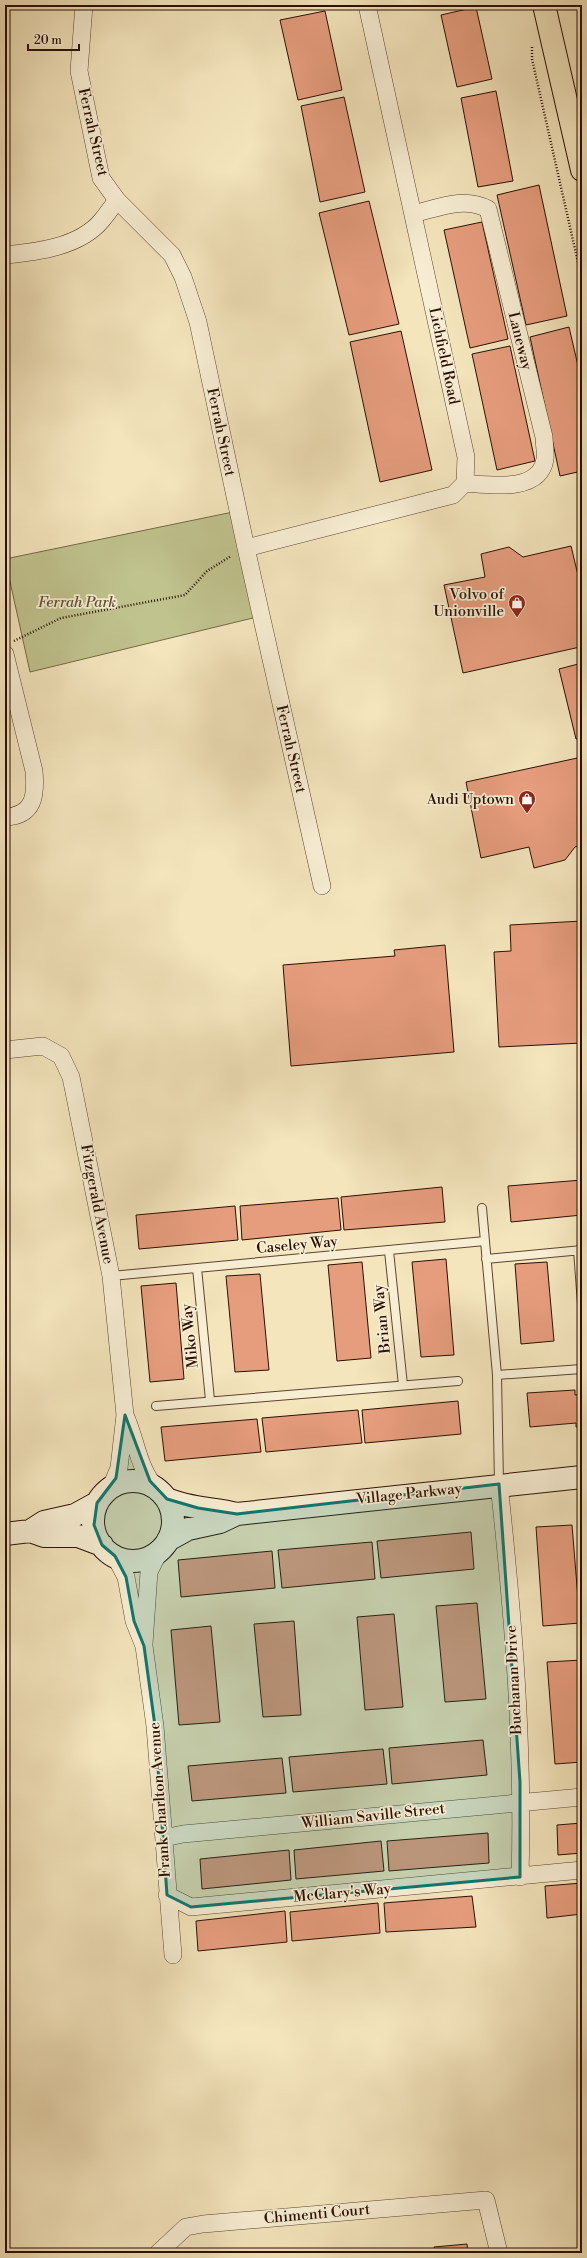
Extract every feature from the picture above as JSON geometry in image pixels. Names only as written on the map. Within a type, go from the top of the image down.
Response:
[{"type":"main road","points":[[544,5],[582,170]]},
{"type":"main road","name":"Village Parkway","points":[[164,1545],[188,1529],[220,1522],[237,1514],[500,1484],[582,1477]]},
{"type":"main road","points":[[5,1534],[30,1532],[44,1536],[78,1536],[126,1560],[138,1560],[150,1557],[164,1545],[173,1519],[161,1493],[146,1482],[134,1480],[122,1482],[75,1515],[44,1522],[30,1532]]},
{"type":"main road","name":"Village Parkway","points":[[161,1493],[186,1506],[218,1509],[237,1514]]},
{"type":"main road","points":[[104,1495],[94,1525],[108,1551]]},
{"type":"street","name":"Ferrah Street","points":[[84,5],[79,71],[101,178],[116,200],[172,255],[183,276],[198,322],[246,548],[322,886]]},
{"type":"street","name":"Lichfield Road","points":[[367,5],[466,457],[465,483]]},
{"type":"street","points":[[5,255],[42,251],[79,237],[101,222],[116,200]]},
{"type":"street","name":"Laneway","points":[[413,214],[463,202],[478,204],[488,209],[544,437],[546,458],[540,472],[528,481],[508,485],[465,483]]},
{"type":"street","points":[[246,548],[453,495],[465,483]]},
{"type":"street","points":[[5,817],[22,813],[30,806],[35,786],[34,771],[8,648]]},
{"type":"street","name":"Fitzgerald Avenue","points":[[5,1050],[43,1046],[62,1056],[71,1076],[111,1276],[125,1414],[119,1468],[104,1495]]},
{"type":"street","name":"Fitzgerald Avenue","points":[[125,1414],[134,1434],[142,1465],[150,1481],[161,1493]]},
{"type":"street","name":"Buchanan Drive","points":[[500,1484],[516,1688],[521,1802],[520,1877]]},
{"type":"street","name":"Frank Charlton Avenue","points":[[144,1646],[147,1621],[149,1572],[164,1545]]},
{"type":"street","name":"Frank Charlton Avenue","points":[[108,1551],[126,1577],[134,1621],[144,1646],[155,1726],[167,1895],[173,1955]]},
{"type":"street","name":"William Saville Street","points":[[164,1838],[183,1834],[582,1797]]},
{"type":"street","name":"McClary's Way","points":[[167,1895],[191,1907],[582,1870]]},
{"type":"street","name":"Chimenti Court","points":[[158,2253],[186,2227],[203,2224],[486,2200],[499,2253]]},
{"type":"lane","points":[[482,1208],[497,1375],[500,1484]]},
{"type":"lane","name":"Caseley Way","points":[[111,1276],[485,1241]]},
{"type":"lane","points":[[486,1260],[580,1250],[582,1304]]},
{"type":"lane","name":"Brian Way","points":[[390,1251],[403,1385]]},
{"type":"lane","name":"Miko Way","points":[[197,1268],[210,1400]]},
{"type":"lane","points":[[497,1375],[582,1369]]},
{"type":"lane","points":[[156,1406],[210,1400],[458,1381]]},
{"type":"path","points":[[532,45],[532,59],[582,280]]},
{"type":"path","points":[[8,648],[61,618],[185,595],[207,571],[246,548]]},
{"type":"highlighted area","points":[[125,1415],[150,1481],[167,1499],[198,1508],[237,1514],[499,1484],[520,1782],[520,1877],[191,1907],[167,1895],[155,1726],[144,1646],[134,1621],[126,1577],[115,1556],[102,1545],[94,1525],[97,1503],[116,1478]]},
{"type":"green space","name":"Ferrah Park","points":[[233,512],[257,617],[30,672],[5,559]]},
{"type":"building","points":[[476,7],[492,79],[457,87],[441,15]]},
{"type":"building","points":[[325,11],[342,90],[298,100],[280,20]]},
{"type":"building","points":[[496,91],[513,181],[478,187],[461,98]]},
{"type":"building","points":[[344,97],[365,192],[320,202],[301,106]]},
{"type":"building","points":[[539,185],[567,316],[526,325],[497,195]]},
{"type":"building","points":[[369,201],[399,324],[349,335],[319,213]]},
{"type":"building","points":[[482,222],[508,339],[470,348],[444,230]]},
{"type":"building","points":[[569,327],[582,383],[582,471],[560,476],[530,337]]},
{"type":"building","points":[[401,331],[432,470],[380,482],[350,342]]},
{"type":"building","points":[[510,346],[535,461],[497,470],[472,354]]},
{"type":"building","name":"Volvo of Unionville","points":[[571,546],[582,592],[580,647],[463,673],[444,585],[485,577],[481,554],[509,547],[523,557]]},
{"type":"building","points":[[582,663],[582,738],[576,739],[559,669]]},
{"type":"building","name":"Audi Uptown","points":[[582,757],[582,845],[575,847],[565,860],[534,868],[529,847],[481,858],[466,782]]},
{"type":"building","points":[[582,921],[582,1043],[499,1047],[494,952],[511,951],[510,925]]},
{"type":"building","points":[[445,945],[454,1052],[291,1066],[283,965],[395,956],[394,950]]},
{"type":"building","points":[[582,1180],[582,1215],[511,1222],[508,1186]]},
{"type":"building","points":[[442,1187],[445,1222],[344,1230],[341,1197]]},
{"type":"building","points":[[338,1198],[341,1230],[242,1240],[240,1206]]},
{"type":"building","points":[[235,1206],[238,1240],[139,1249],[136,1215]]},
{"type":"building","points":[[446,1259],[454,1355],[421,1357],[412,1262]]},
{"type":"building","points":[[362,1262],[371,1358],[337,1361],[328,1265]]},
{"type":"building","points":[[547,1262],[554,1341],[521,1344],[515,1264]]},
{"type":"building","points":[[260,1274],[269,1370],[235,1372],[226,1276]]},
{"type":"building","points":[[176,1283],[184,1379],[150,1382],[141,1286]]},
{"type":"building","points":[[575,1390],[575,1395],[582,1394],[582,1427],[576,1427],[576,1423],[530,1427],[527,1393]]},
{"type":"building","points":[[458,1401],[461,1434],[365,1443],[362,1410]]},
{"type":"building","points":[[358,1410],[362,1443],[266,1452],[262,1418]]},
{"type":"building","points":[[257,1419],[261,1452],[165,1461],[161,1427]]},
{"type":"building","points":[[572,1525],[580,1623],[543,1626],[536,1527]]},
{"type":"building","points":[[471,1532],[474,1569],[381,1578],[377,1541]]},
{"type":"building","points":[[372,1542],[375,1579],[282,1588],[278,1550]]},
{"type":"building","points":[[272,1551],[275,1588],[181,1597],[178,1560]]},
{"type":"building","points":[[477,1603],[486,1699],[445,1702],[436,1606]]},
{"type":"building","points":[[394,1614],[403,1707],[365,1710],[357,1617]]},
{"type":"building","points":[[294,1621],[301,1715],[263,1717],[254,1624]]},
{"type":"building","points":[[211,1626],[220,1722],[179,1725],[171,1630]]},
{"type":"building","points":[[582,1660],[582,1762],[555,1764],[547,1662]]},
{"type":"building","points":[[483,1740],[487,1775],[392,1784],[389,1748]]},
{"type":"building","points":[[383,1749],[387,1784],[293,1792],[289,1757]]},
{"type":"building","points":[[282,1758],[286,1793],[192,1801],[188,1766]]},
{"type":"building","points":[[582,1823],[582,1853],[558,1855],[557,1825]]},
{"type":"building","points":[[488,1833],[489,1863],[389,1871],[387,1841]]},
{"type":"building","points":[[381,1841],[384,1871],[296,1879],[294,1850]]},
{"type":"building","points":[[289,1850],[291,1880],[202,1889],[200,1859]]},
{"type":"building","points":[[582,1883],[582,1914],[547,1918],[545,1886]]},
{"type":"building","points":[[472,1896],[476,1927],[386,1932],[384,1903]]},
{"type":"building","points":[[378,1903],[380,1933],[292,1941],[290,1912]]},
{"type":"building","points":[[285,1911],[287,1942],[198,1951],[196,1921]]},
{"type":"building","points":[[467,2244],[468,2253],[435,2253],[434,2247]]},
{"type":"building","points":[[395,2250],[395,2253],[376,2253],[376,2251]]},
{"type":"building","points":[[429,2251],[429,2253],[404,2253]]},
{"type":"place","name":"Volvo of Unionville","points":[[517,618]]},
{"type":"place","name":"Audi Uptown","points":[[527,814]]}]
